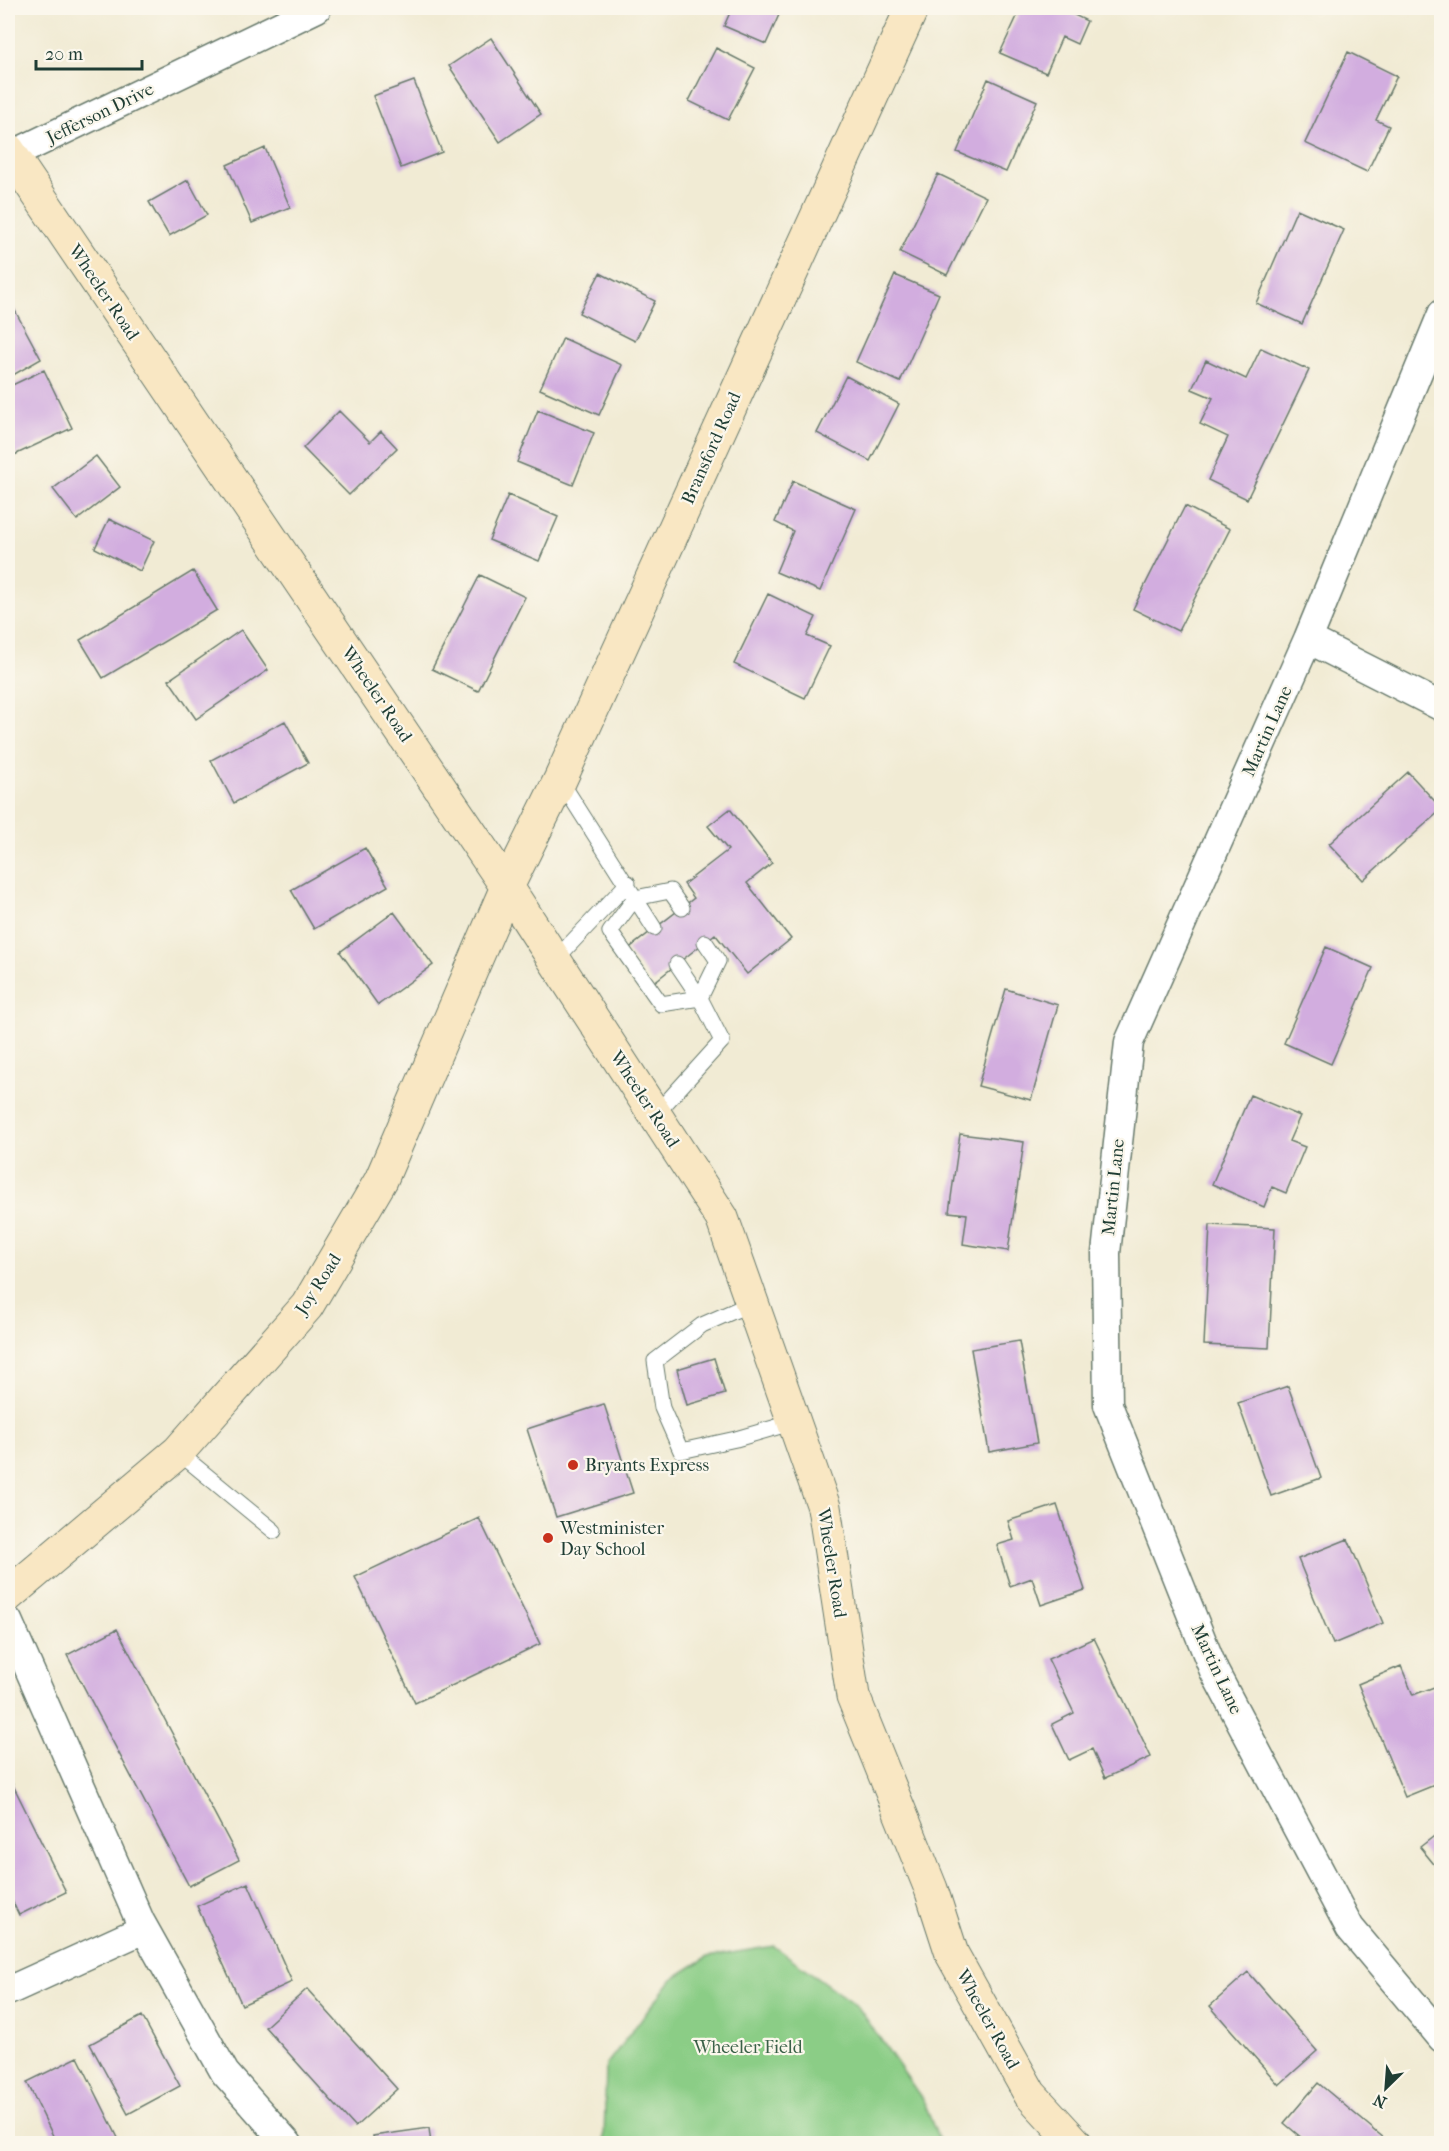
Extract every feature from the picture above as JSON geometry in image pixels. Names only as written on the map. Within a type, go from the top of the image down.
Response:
[{"type":"street","name":"Jefferson Drive","points":[[10,153],[317,8]]},
{"type":"street","name":"Bransford Road","points":[[507,887],[560,780],[912,8]]},
{"type":"street","name":"Wheeler Road","points":[[10,153],[507,887],[722,1218],[824,1507],[853,1696],[931,1889],[952,1954],[1030,2094],[1077,2144]]},
{"type":"street","name":"Martin Lane","points":[[1442,314],[1308,639],[1129,1042],[1106,1253],[1108,1405],[1214,1671],[1350,1928],[1442,2038]]},
{"type":"street","points":[[1308,639],[1442,707]]},
{"type":"street","name":"Joy Road","points":[[8,1595],[178,1452],[307,1306],[386,1169],[507,887]]},
{"type":"street","points":[[8,1621],[65,1757],[144,1929],[225,2073],[288,2144]]},
{"type":"street","points":[[8,1991],[144,1929]]},
{"type":"lane","points":[[560,780],[628,883],[654,928]]},
{"type":"lane","points":[[555,960],[628,883]]},
{"type":"lane","points":[[682,908],[670,891],[635,898],[610,932],[661,1004],[700,998]]},
{"type":"lane","points":[[700,998],[718,961],[705,942]]},
{"type":"lane","points":[[655,1115],[722,1041],[700,998],[677,964]]},
{"type":"lane","points":[[752,1303],[702,1325],[655,1361],[662,1408],[681,1451],[736,1439],[794,1422]]},
{"type":"lane","points":[[178,1452],[274,1531]]},
{"type":"green space","name":"Wheeler Field","points":[[774,1946],[858,2007],[923,2100],[940,2143],[604,2143],[606,2065],[672,1979],[707,1957]]},
{"type":"building","points":[[732,8],[782,8],[766,44],[724,26]]},
{"type":"building","points":[[1021,8],[1075,8],[1072,14],[1087,21],[1077,44],[1062,37],[1046,73],[1000,53]]},
{"type":"building","points":[[491,38],[541,114],[500,142],[449,66]]},
{"type":"building","points":[[716,48],[755,68],[728,120],[689,101]]},
{"type":"building","points":[[1348,52],[1397,76],[1376,120],[1389,126],[1367,172],[1305,143]]},
{"type":"building","points":[[988,79],[1037,101],[1006,172],[957,152]]},
{"type":"building","points":[[414,81],[442,152],[401,168],[373,96]]},
{"type":"building","points":[[265,148],[290,207],[252,223],[227,165]]},
{"type":"building","points":[[938,174],[986,197],[947,275],[900,252]]},
{"type":"building","points":[[188,180],[207,215],[169,236],[149,202]]},
{"type":"building","points":[[1297,209],[1344,230],[1302,324],[1256,303]]},
{"type":"building","points":[[600,273],[655,301],[635,341],[579,313]]},
{"type":"building","points":[[895,275],[939,294],[900,382],[856,362]]},
{"type":"building","points":[[12,305],[41,359],[8,378],[8,308]]},
{"type":"building","points":[[563,338],[622,365],[599,415],[540,389]]},
{"type":"building","points":[[1261,348],[1309,370],[1247,499],[1208,480],[1228,437],[1200,424],[1213,398],[1192,389],[1206,360],[1246,379]]},
{"type":"building","points":[[44,370],[72,428],[8,458],[8,387]]},
{"type":"building","points":[[846,376],[899,404],[870,461],[817,433]]},
{"type":"building","points":[[538,410],[594,433],[573,485],[517,462]]},
{"type":"building","points":[[339,411],[370,442],[381,431],[397,448],[349,495],[303,448]]},
{"type":"building","points":[[96,456],[120,487],[77,520],[53,489]]},
{"type":"building","points":[[793,481],[856,509],[820,591],[776,572],[793,531],[775,522]]},
{"type":"building","points":[[508,495],[558,517],[539,561],[489,540]]},
{"type":"building","points":[[1185,506],[1230,529],[1178,631],[1133,609]]},
{"type":"building","points":[[109,519],[154,541],[140,571],[95,548]]},
{"type":"building","points":[[193,571],[217,610],[103,678],[80,640]]},
{"type":"building","points":[[480,575],[525,597],[478,691],[432,669]]},
{"type":"building","points":[[768,594],[816,617],[807,636],[830,646],[805,698],[734,664]]},
{"type":"building","points":[[241,630],[268,670],[196,719],[169,680]]},
{"type":"building","points":[[285,721],[308,763],[234,803],[211,760]]},
{"type":"building","points":[[1408,772],[1442,809],[1363,880],[1329,844]]},
{"type":"building","points":[[730,809],[772,863],[747,883],[791,939],[747,974],[715,934],[653,983],[627,950],[694,898],[684,884],[728,850],[708,826]]},
{"type":"building","points":[[365,848],[388,886],[314,929],[291,890]]},
{"type":"building","points":[[394,912],[433,965],[378,1005],[340,952]]},
{"type":"building","points":[[1326,947],[1373,968],[1331,1064],[1284,1043]]},
{"type":"building","points":[[1006,989],[1058,1005],[1031,1100],[978,1086]]},
{"type":"building","points":[[1250,1095],[1300,1116],[1289,1141],[1305,1147],[1286,1193],[1272,1187],[1264,1207],[1212,1184]]},
{"type":"building","points":[[960,1134],[1024,1142],[1008,1251],[963,1244],[967,1214],[949,1212]]},
{"type":"building","points":[[1210,1225],[1275,1228],[1269,1348],[1204,1345]]},
{"type":"building","points":[[1019,1341],[1037,1443],[989,1452],[971,1349]]},
{"type":"building","points":[[714,1358],[725,1394],[687,1405],[677,1369]]},
{"type":"building","points":[[1288,1386],[1321,1478],[1271,1496],[1238,1403]]},
{"type":"building","points":[[604,1404],[633,1493],[556,1517],[527,1429]]},
{"type":"building","points":[[1057,1505],[1085,1590],[1041,1605],[1032,1578],[1010,1586],[997,1545],[1014,1540],[1008,1521]]},
{"type":"building","points":[[479,1518],[540,1644],[415,1703],[355,1577]]},
{"type":"building","points":[[1348,1539],[1383,1623],[1333,1644],[1298,1559]]},
{"type":"building","points":[[117,1629],[239,1860],[189,1886],[67,1655]]},
{"type":"building","points":[[1094,1638],[1151,1757],[1105,1778],[1092,1749],[1069,1760],[1052,1724],[1074,1713],[1048,1659]]},
{"type":"building","points":[[1401,1666],[1413,1695],[1442,1684],[1442,1740],[1437,1742],[1442,1753],[1442,1782],[1405,1797],[1358,1684]]},
{"type":"building","points":[[8,1775],[66,1892],[19,1915],[8,1892]]},
{"type":"building","points":[[1442,1830],[1442,1874],[1420,1847]]},
{"type":"building","points":[[248,1883],[292,1982],[242,2005],[197,1906]]},
{"type":"building","points":[[1248,1972],[1317,2051],[1279,2085],[1210,2006]]},
{"type":"building","points":[[307,1989],[397,2089],[355,2127],[265,2027]]},
{"type":"building","points":[[142,2016],[180,2086],[128,2114],[90,2044]]},
{"type":"building","points":[[78,2057],[121,2144],[57,2144],[27,2082]]},
{"type":"building","points":[[1318,2083],[1391,2144],[1309,2144],[1284,2123]]},
{"type":"building","points":[[429,2128],[431,2144],[374,2144],[373,2136]]},
{"type":"place","name":"Bryants Express","points":[[573,1465]]},
{"type":"place","name":"Westminister Day School","points":[[548,1538]]}]
